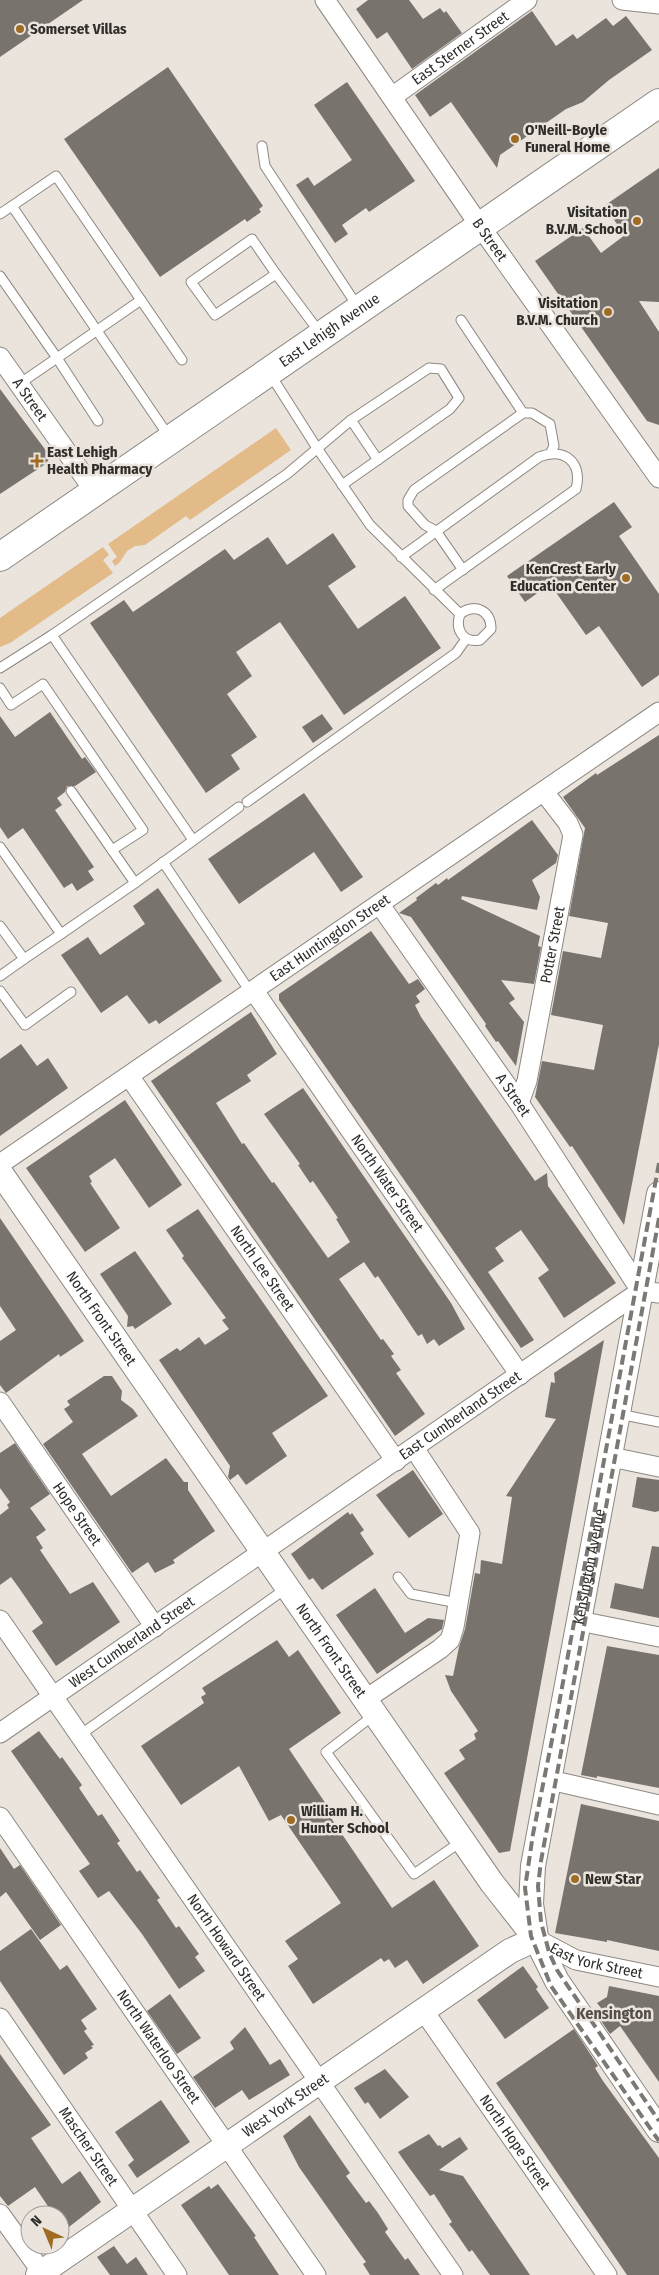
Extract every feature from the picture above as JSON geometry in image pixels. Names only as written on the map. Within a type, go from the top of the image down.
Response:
[{"type":"main road","name":"East Lehigh Avenue","points":[[0,557],[659,104]]},
{"type":"street","name":"B Street","points":[[325,0],[480,226],[659,478]]},
{"type":"street","name":"East Sterner Street","points":[[392,97],[527,0]]},
{"type":"street","points":[[622,0],[659,4]]},
{"type":"street","name":"A Street","points":[[1,361],[95,492]]},
{"type":"street","name":"East Huntingdon Street","points":[[0,1164],[659,712]]},
{"type":"street","name":"Potter Street","points":[[519,1103],[527,1081],[574,835],[568,822],[544,792]]},
{"type":"street","name":"A Street","points":[[380,905],[650,1292]]},
{"type":"street","name":"North Water Street","points":[[253,992],[520,1375]]},
{"type":"street","name":"North Lee Street","points":[[129,1076],[396,1461]]},
{"type":"street","name":"North Front Street","points":[[0,1172],[492,1883],[536,1939],[557,1981],[659,2130]]},
{"type":"street","name":"Kensington Avenue","points":[[536,1939],[531,1904],[533,1866],[619,1414],[650,1292],[659,1194]]},
{"type":"street","name":"East Cumberland Street","points":[[264,1553],[520,1375],[650,1292]]},
{"type":"street","name":"Hope Street","points":[[0,1402],[155,1628]]},
{"type":"street","points":[[371,1706],[450,1640],[470,1533],[414,1448]]},
{"type":"street","points":[[611,1457],[659,1467]]},
{"type":"street","name":"West Cumberland Street","points":[[0,1733],[264,1553]]},
{"type":"street","name":"North Howard Street","points":[[0,1620],[453,2275]]},
{"type":"street","points":[[579,1621],[659,1637]]},
{"type":"street","points":[[550,1780],[659,1804]]},
{"type":"street","name":"North Waterloo Street","points":[[0,1817],[316,2275]]},
{"type":"street","name":"West York Street","points":[[41,2274],[318,2081],[510,1951],[536,1939]]},
{"type":"street","name":"East York Street","points":[[536,1939],[576,1960],[659,1978]]},
{"type":"street","name":"North Hope Street","points":[[423,2010],[607,2275]]},
{"type":"street","name":"Mascher Street","points":[[0,2018],[177,2275]]},
{"type":"street","points":[[0,2214],[41,2274]]},
{"type":"lane","points":[[262,146],[265,166],[360,310]]},
{"type":"lane","points":[[0,214],[56,176],[182,360]]},
{"type":"lane","points":[[12,206],[172,440]]},
{"type":"lane","points":[[276,274],[215,315],[192,282],[252,240],[322,335]]},
{"type":"lane","points":[[0,276],[98,421]]},
{"type":"lane","points":[[19,384],[141,300]]},
{"type":"lane","points":[[461,320],[523,413]]},
{"type":"lane","points":[[0,668],[52,635],[287,474],[351,420],[429,368],[441,369],[459,398],[450,409],[342,485]]},
{"type":"lane","points":[[269,372],[317,448],[370,525],[401,558],[460,614]]},
{"type":"lane","points":[[463,570],[436,531],[425,525],[408,506],[408,500],[414,490],[523,413],[532,413],[550,424],[554,446],[551,452]]},
{"type":"lane","points":[[351,420],[378,460]]},
{"type":"lane","points":[[401,558],[539,457],[551,452],[563,455],[574,464],[580,477],[576,489],[434,590]]},
{"type":"lane","points":[[479,608],[487,614],[491,622],[491,629],[485,637],[474,641],[466,639],[458,626],[460,614],[466,609],[479,608]]},
{"type":"lane","points":[[52,635],[193,840]]},
{"type":"lane","points":[[247,802],[456,653],[466,639]]},
{"type":"lane","points":[[0,688],[11,704],[43,684],[143,830],[112,850]]},
{"type":"lane","points":[[71,791],[135,883]]},
{"type":"lane","points":[[0,976],[135,883],[239,807]]},
{"type":"lane","points":[[0,847],[61,934]]},
{"type":"lane","points":[[162,862],[236,971],[253,992]]},
{"type":"lane","points":[[0,926],[24,959]]},
{"type":"lane","points":[[0,991],[25,1025],[71,992]]},
{"type":"lane","points":[[619,1414],[659,1422]]},
{"type":"lane","points":[[398,1577],[411,1594],[458,1603]]},
{"type":"lane","points":[[80,1735],[288,1587]]},
{"type":"lane","points":[[371,1706],[326,1752],[414,1874],[463,1840]]},
{"type":"shaded area","points":[[276,428],[291,450],[190,520],[186,516],[145,545],[135,546],[127,551],[115,566],[112,561],[117,557],[108,544]]},
{"type":"shaded area","points":[[103,547],[109,555],[103,560],[113,573],[10,643],[0,647],[0,618]]},
{"type":"building","name":"Somerset Villas","points":[[0,0],[83,0],[0,57]]},
{"type":"building","points":[[368,0],[409,0],[423,19],[440,8],[444,13],[446,11],[462,33],[412,69],[387,32],[377,39],[356,9]]},
{"type":"building","points":[[532,11],[556,46],[573,34],[577,39],[606,18],[613,26],[626,16],[652,50],[609,80],[583,102],[566,109],[500,155],[497,168],[451,102],[430,117],[415,95]]},
{"type":"building","points":[[168,67],[263,206],[259,209],[261,212],[247,222],[245,219],[160,277],[64,139]]},
{"type":"building","points":[[347,82],[415,181],[369,212],[366,208],[342,225],[348,234],[335,243],[296,185],[308,177],[314,186],[352,160],[314,105]]},
{"type":"building","name":"Visitation B.V.M. Church","points":[[659,168],[659,302],[639,301],[659,332],[659,425],[647,421],[535,261],[583,228],[601,253],[625,235],[604,206]]},
{"type":"building","points":[[0,389],[50,456],[47,463],[0,494]]},
{"type":"building","points":[[614,502],[632,527],[619,536],[659,594],[659,675],[642,687],[599,626],[586,635],[550,584],[525,602],[507,576]]},
{"type":"building","points":[[333,533],[356,567],[328,586],[358,629],[405,596],[441,648],[344,715],[280,622],[236,652],[252,676],[227,694],[257,737],[231,755],[240,769],[206,793],[90,623],[124,600],[133,612],[225,549],[234,560],[268,537],[287,565]]},
{"type":"building","points":[[50,712],[82,759],[85,757],[96,772],[75,786],[67,786],[65,792],[57,798],[62,805],[55,810],[94,867],[88,871],[94,880],[77,891],[72,883],[64,888],[23,828],[8,839],[0,827],[0,716],[15,737]]},
{"type":"building","points":[[322,714],[333,729],[313,743],[302,727]]},
{"type":"building","points":[[659,735],[659,1044],[624,1225],[572,1146],[570,1147],[535,1097],[542,1061],[594,1070],[603,1025],[551,1015],[563,951],[601,958],[608,923],[569,916],[585,828],[563,797],[596,773],[597,775]]},
{"type":"building","points":[[304,793],[363,877],[341,892],[314,852],[239,904],[208,859]]},
{"type":"building","points":[[532,820],[558,855],[556,863],[532,880],[540,897],[537,910],[462,896],[461,899],[540,936],[538,946],[541,947],[534,984],[501,980],[515,999],[509,1003],[524,1022],[516,1066],[498,1041],[496,1042],[485,1026],[486,1024],[411,917],[399,913],[436,883],[438,885],[447,878],[448,880]]},
{"type":"building","points":[[158,888],[222,981],[159,1024],[156,1020],[149,1024],[127,995],[101,1013],[61,955],[88,937],[100,955],[145,924],[133,906]]},
{"type":"building","points":[[371,931],[409,984],[418,979],[425,989],[416,996],[420,1002],[415,1005],[421,1017],[535,1181],[547,1173],[548,1186],[616,1283],[564,1318],[538,1278],[549,1270],[521,1230],[495,1248],[504,1261],[488,1272],[534,1340],[521,1348],[279,1000],[279,994]]},
{"type":"building","points":[[251,1012],[277,1054],[247,1075],[251,1081],[216,1103],[242,1144],[244,1143],[272,1183],[274,1182],[328,1258],[350,1242],[336,1219],[338,1218],[313,1181],[310,1183],[298,1165],[300,1164],[264,1114],[303,1088],[451,1303],[465,1329],[439,1346],[434,1339],[427,1344],[422,1334],[418,1336],[378,1276],[375,1278],[364,1262],[339,1279],[381,1340],[383,1339],[394,1354],[391,1356],[401,1370],[396,1373],[425,1414],[395,1436],[151,1081]]},
{"type":"building","points":[[21,1044],[37,1066],[48,1058],[68,1088],[0,1136],[0,1059]]},
{"type":"building","points":[[125,1100],[182,1185],[149,1208],[115,1158],[89,1176],[92,1182],[90,1183],[120,1228],[85,1252],[26,1168]]},
{"type":"building","points":[[198,1209],[328,1396],[272,1433],[287,1456],[246,1485],[238,1474],[230,1480],[228,1477],[230,1466],[159,1360],[177,1348],[180,1351],[199,1337],[205,1345],[229,1329],[222,1320],[226,1318],[182,1258],[184,1256],[166,1230]]},
{"type":"building","points":[[0,1218],[84,1341],[60,1357],[59,1354],[6,1393],[0,1385],[0,1341],[16,1330],[0,1306]]},
{"type":"building","points":[[135,1251],[172,1304],[135,1329],[133,1326],[127,1327],[128,1316],[100,1274]]},
{"type":"building","points":[[604,1340],[510,1851],[499,1853],[444,1773],[465,1759],[459,1750],[476,1739],[474,1734],[478,1731],[451,1691],[445,1675],[453,1676],[465,1629],[475,1573],[480,1574],[481,1560],[502,1564],[512,1497],[506,1496],[556,1419],[545,1417],[551,1382],[555,1383],[554,1373]]},
{"type":"building","points":[[104,1376],[112,1376],[122,1391],[121,1400],[133,1409],[138,1416],[82,1454],[111,1496],[166,1458],[184,1482],[188,1482],[188,1490],[215,1531],[173,1560],[175,1563],[155,1573],[148,1562],[132,1573],[43,1444],[73,1422],[64,1409],[70,1405],[67,1401]]},
{"type":"building","points":[[15,1443],[50,1494],[30,1508],[46,1530],[36,1537],[43,1548],[40,1550],[70,1594],[93,1582],[120,1622],[56,1666],[32,1631],[43,1623],[19,1588],[11,1577],[0,1585],[0,1515],[9,1508],[7,1505],[10,1502],[0,1488],[0,1453]]},
{"type":"building","points":[[413,1470],[443,1514],[409,1538],[376,1495]]},
{"type":"building","points":[[637,1477],[659,1480],[659,1511],[655,1512],[632,1507]]},
{"type":"building","points":[[348,1512],[350,1515],[352,1513],[364,1530],[360,1533],[374,1554],[322,1590],[313,1578],[309,1580],[291,1554]]},
{"type":"building","points":[[652,1546],[659,1547],[659,1618],[610,1608],[615,1583],[643,1589]]},
{"type":"building","points":[[375,1588],[405,1633],[428,1618],[444,1620],[442,1629],[377,1674],[336,1615]]},
{"type":"building","name":"William H. Hunter School","points":[[277,1640],[289,1657],[298,1650],[341,1713],[289,1749],[330,1810],[327,1812],[392,1908],[434,1880],[479,1946],[423,1984],[407,1960],[395,1968],[389,1959],[384,1962],[381,1958],[313,2004],[288,1966],[298,1959],[285,1941],[341,1903],[281,1815],[269,1821],[239,1766],[181,1805],[141,1746],[204,1703],[201,1697],[206,1694],[202,1688]]},
{"type":"building","points":[[607,1646],[659,1655],[659,1788],[597,1776],[597,1778],[581,1775]]},
{"type":"building","points":[[39,1731],[60,1759],[62,1757],[82,1785],[79,1788],[98,1816],[102,1814],[120,1841],[117,1843],[137,1872],[140,1870],[160,1898],[157,1900],[176,1928],[179,1926],[199,1954],[195,1957],[205,1971],[179,1989],[142,1934],[109,1891],[98,1898],[79,1871],[90,1864],[11,1751]]},
{"type":"building","points":[[581,1804],[659,1821],[659,1951],[607,1940],[607,1942],[555,1933]]},
{"type":"building","points":[[0,1848],[14,1869],[20,1865],[61,1925],[40,1940],[6,1892],[0,1897]]},
{"type":"building","points":[[31,1929],[60,1970],[67,1965],[97,2009],[81,2020],[87,2029],[84,2031],[94,2045],[91,2046],[93,2048],[85,2053],[88,2058],[64,2075],[0,1981],[0,1951]]},
{"type":"building","points":[[523,1966],[538,1987],[536,1989],[549,2008],[505,2039],[477,2000]]},
{"type":"building","points":[[609,1986],[659,1996],[659,2082],[620,2026],[610,2034],[595,2012],[601,2008],[597,2003],[607,1997]]},
{"type":"building","points":[[170,1994],[201,2038],[177,2054],[147,2011]]},
{"type":"building","points":[[245,2027],[270,2065],[280,2059],[290,2075],[249,2100],[242,2090],[215,2108],[193,2077],[234,2049],[230,2042]]},
{"type":"building","points":[[574,2029],[598,2066],[595,2068],[603,2081],[659,2158],[659,2275],[627,2275],[496,2083]]},
{"type":"building","points":[[0,2054],[51,2125],[31,2138],[62,2184],[80,2171],[101,2202],[70,2226],[70,2205],[47,2205],[35,2187],[8,2206],[0,2196]]},
{"type":"building","points":[[385,2069],[409,2097],[380,2119],[368,2102],[365,2104],[354,2088]]},
{"type":"building","points":[[161,2100],[190,2142],[137,2178],[128,2165],[134,2160],[115,2132]]},
{"type":"building","points":[[310,2115],[350,2173],[346,2176],[366,2203],[369,2201],[378,2213],[388,2229],[385,2232],[405,2260],[408,2258],[420,2275],[370,2275],[363,2264],[366,2262],[299,2167],[283,2136]]},
{"type":"building","points":[[429,2134],[438,2146],[440,2145],[442,2148],[460,2137],[468,2149],[439,2170],[463,2176],[530,2275],[490,2275],[472,2250],[469,2252],[449,2224],[452,2222],[434,2194],[430,2196],[398,2152]]},
{"type":"building","points":[[218,2184],[256,2236],[254,2237],[279,2275],[229,2275],[181,2205],[209,2186],[211,2189]]},
{"type":"building","points":[[114,2246],[127,2264],[136,2257],[148,2275],[110,2275],[97,2257]]},
{"type":"railway","points":[[659,1163],[556,1720],[533,1834],[525,1888],[531,1936],[551,1986],[659,2141]]},
{"type":"railway","points":[[659,1218],[541,1861],[538,1886],[541,1922],[549,1952],[557,1970],[659,2121]]},
{"type":"place","name":"Somerset Villas","points":[[20,29]]},
{"type":"place","name":"O'Neill-Boyle Funeral Home","points":[[515,139]]},
{"type":"place","name":"Visitation B.V.M. School","points":[[637,221]]},
{"type":"place","name":"Visitation B.V.M. Church","points":[[608,312]]},
{"type":"place","name":"East Lehigh Health Pharmacy","points":[[37,461]]},
{"type":"place","name":"KenCrest Early Education Center","points":[[626,578]]},
{"type":"place","name":"William H. Hunter School","points":[[291,1820]]},
{"type":"place","name":"New Star","points":[[575,1879]]},
{"type":"district","name":"Kensington","points":[[614,2013]]}]
